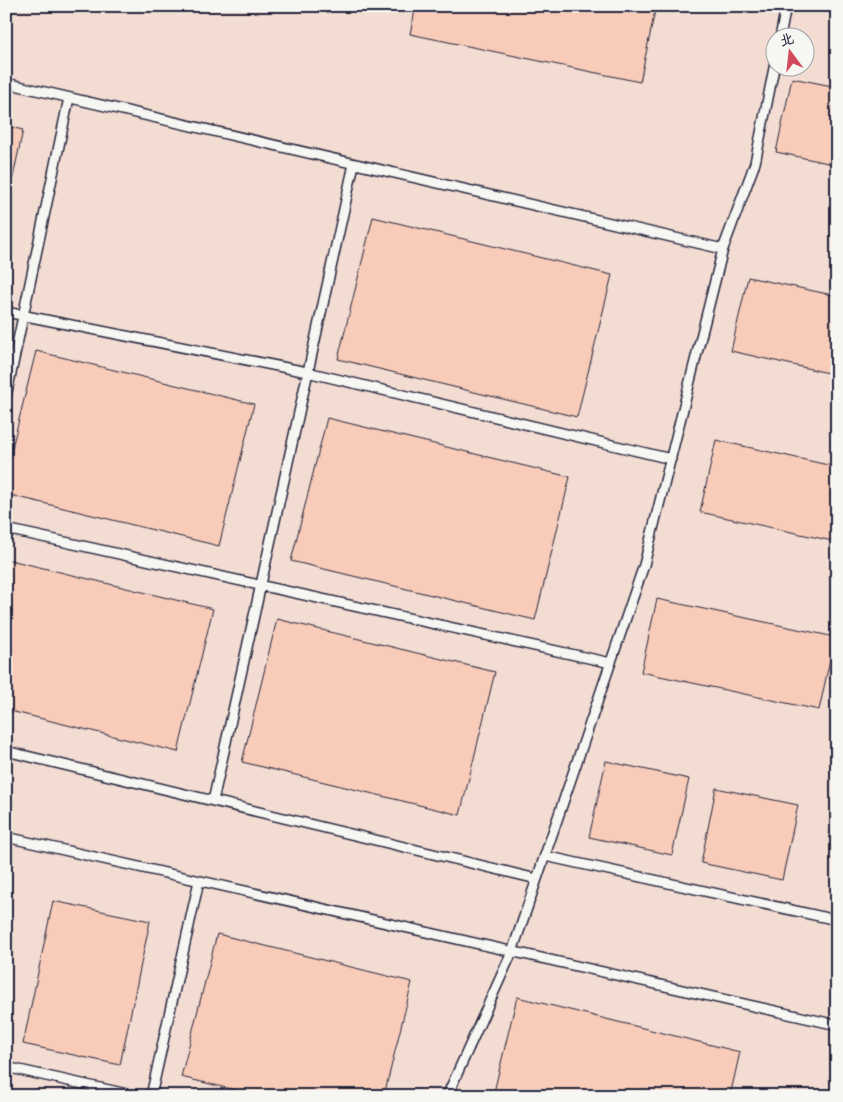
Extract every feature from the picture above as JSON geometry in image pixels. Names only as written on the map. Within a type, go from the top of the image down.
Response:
[{"type":"lane","points":[[782,28],[786,6]]},
{"type":"lane","points":[[447,1096],[512,952],[644,565],[723,249],[755,163],[772,78]]},
{"type":"lane","points":[[6,83],[723,249]]},
{"type":"lane","points":[[6,397],[69,98]]},
{"type":"lane","points":[[213,801],[354,164]]},
{"type":"lane","points":[[6,312],[308,372],[671,459]]},
{"type":"lane","points":[[6,529],[611,663]]},
{"type":"lane","points":[[6,751],[537,879]]},
{"type":"lane","points":[[6,837],[837,1025]]},
{"type":"lane","points":[[546,856],[837,920]]},
{"type":"lane","points":[[151,1096],[199,881]]},
{"type":"lane","points":[[6,1068],[136,1096]]},
{"type":"shaded area","points":[[6,6],[837,6],[837,1096],[6,1096]]},
{"type":"building","points":[[319,6],[348,6],[347,12]]},
{"type":"building","points":[[416,6],[656,6],[640,82],[410,34]]},
{"type":"building","points":[[792,78],[837,87],[837,165],[776,152]]},
{"type":"building","points":[[6,126],[23,130],[12,182],[6,181]]},
{"type":"building","points":[[373,217],[612,275],[577,417],[338,359]]},
{"type":"building","points":[[748,277],[837,296],[837,375],[731,351]]},
{"type":"building","points":[[36,351],[254,404],[219,546],[6,494],[6,472]]},
{"type":"building","points":[[327,418],[570,477],[535,620],[291,561]]},
{"type":"building","points":[[716,440],[837,467],[837,542],[700,512]]},
{"type":"building","points":[[6,559],[213,609],[178,752],[6,710]]},
{"type":"building","points":[[657,599],[835,637],[819,710],[641,672]]},
{"type":"building","points":[[277,619],[495,672],[460,815],[242,762]]},
{"type":"building","points":[[606,761],[689,779],[672,855],[589,837]]},
{"type":"building","points":[[716,788],[798,805],[782,880],[701,863]]},
{"type":"building","points":[[53,901],[150,921],[120,1065],[23,1044]]},
{"type":"building","points":[[217,934],[412,982],[384,1096],[260,1096],[181,1077]]},
{"type":"building","points":[[517,997],[740,1052],[730,1096],[493,1096]]}]
